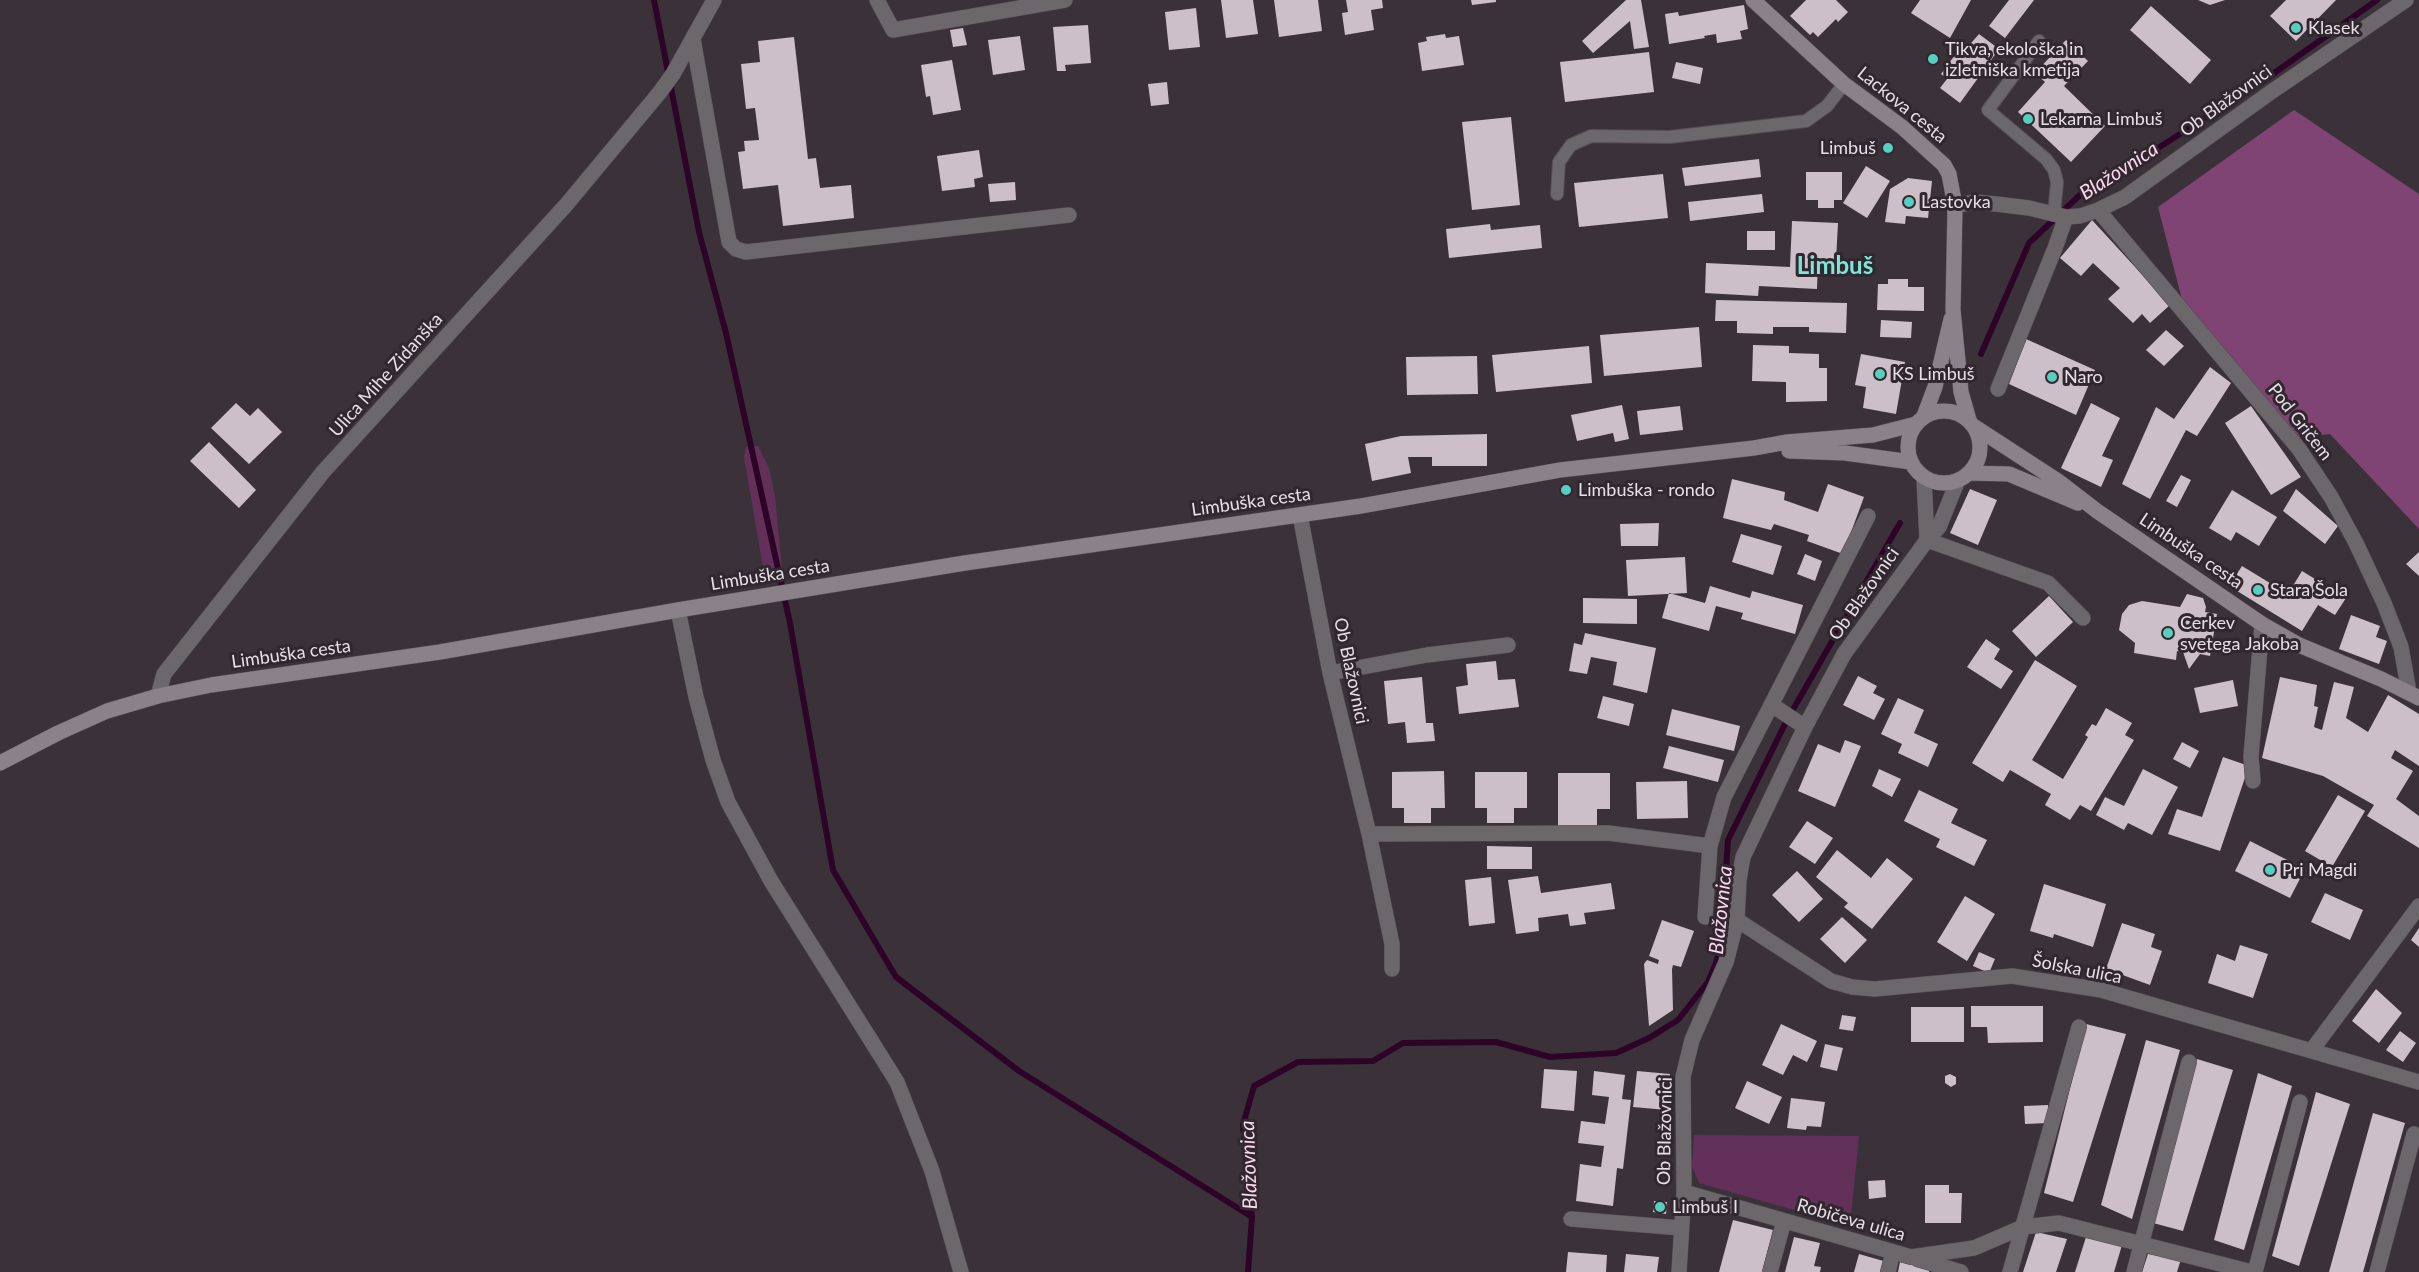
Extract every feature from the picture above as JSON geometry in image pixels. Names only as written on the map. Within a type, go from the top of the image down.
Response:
[{"type":"main road","name":"Lackova cesta","points":[[1753,0],[1844,84],[1902,127],[1944,165],[1949,174],[1955,206],[1953,310]]},
{"type":"main road","points":[[1953,310],[1935,387],[1908,441],[1911,462],[1924,479],[1937,483],[1964,476],[2008,474],[2097,511]]},
{"type":"main road","points":[[1953,310],[1961,392],[1980,442],[1977,463],[1964,476]]},
{"type":"main road","points":[[1754,448],[1787,442],[1873,435],[1948,413],[1972,423],[2058,481],[2097,511]]},
{"type":"main road","name":"Limbuška cesta","points":[[0,762],[107,711],[158,696],[211,685],[440,652],[965,563],[1300,515],[1560,470],[1754,448]]},
{"type":"main road","points":[[1754,448],[1845,453],[1911,462]]},
{"type":"main road","name":"Limbuška cesta","points":[[2097,511],[2262,624],[2299,645],[2414,695]]},
{"type":"street","points":[[714,0],[693,39],[729,242],[736,249],[746,252],[1069,215]]},
{"type":"street","points":[[877,0],[893,30],[1065,0]]},
{"type":"street","name":"Ob Blažovnici","points":[[2067,216],[2098,210],[2125,197],[2271,92],[2406,0]]},
{"type":"street","name":"Ulica Mihe Zidanška","points":[[158,696],[164,674],[323,472],[566,206],[660,92],[693,39]]},
{"type":"street","points":[[1955,206],[1974,202],[2029,208],[2067,216],[1998,389]]},
{"type":"street","name":"Pod Gričem","points":[[2098,210],[2299,449],[2331,497],[2384,603],[2401,647],[2414,695]]},
{"type":"street","name":"Ob Blažovnici","points":[[1679,1272],[1684,1192],[1683,1077],[1692,1040],[1726,962],[1737,920],[1738,880],[1743,857],[1802,724],[1844,654],[1927,540],[1939,527],[1964,476]]},
{"type":"street","points":[[1924,479],[1927,540],[2048,583],[2083,618]]},
{"type":"street","name":"Ob Blažovnici","points":[[1300,515],[1330,673],[1369,834],[1392,944],[1392,969]]},
{"type":"street","name":"Ob Blažovnici","points":[[1705,916],[1710,846],[1724,797],[1775,707],[1868,516]]},
{"type":"street","points":[[678,610],[696,697],[713,760],[728,802],[771,881],[897,1082],[932,1171],[961,1272]]},
{"type":"street","points":[[2253,781],[2251,757],[2262,624]]},
{"type":"street","points":[[1330,673],[1508,645]]},
{"type":"street","points":[[1775,707],[1802,724]]},
{"type":"street","points":[[1369,834],[1608,834],[1710,846]]},
{"type":"street","points":[[2312,1050],[2419,906]]},
{"type":"street","name":"Šolska ulica","points":[[1737,920],[1831,981],[1852,987],[1875,989],[2012,976],[2101,990],[2419,1082]]},
{"type":"street","points":[[2010,1272],[2079,1027]]},
{"type":"street","points":[[2134,1272],[2144,1244],[2189,1062]]},
{"type":"street","points":[[2253,1272],[2300,1102]]},
{"type":"street","points":[[2377,1272],[2414,1134]]},
{"type":"street","name":"Robičeva ulica","points":[[1684,1192],[1911,1257],[1974,1248],[2023,1227],[2059,1223],[2253,1272]]},
{"type":"street","points":[[1570,1219],[1682,1228]]},
{"type":"street","points":[[1770,1272],[1784,1221]]},
{"type":"street","points":[[1888,1272],[1893,1252]]},
{"type":"street","points":[[1911,1257],[1961,1272]]},
{"type":"lane","points":[[2039,42],[1988,110],[2046,159],[2054,170],[2057,182],[2056,198],[2067,216]]},
{"type":"lane","points":[[1557,194],[1559,162],[1571,145],[1591,136],[1670,137],[1806,121],[1827,106],[1844,84]]},
{"type":"shaded area","points":[[2294,110],[2419,194],[2419,529],[2330,434],[2296,438],[2184,307],[2158,207]]},
{"type":"shaded area","points":[[758,446],[769,468],[775,496],[782,569],[764,573],[744,457],[746,447]]},
{"type":"shaded area","points":[[1694,1135],[1859,1136],[1850,1226],[1699,1183],[1692,1166]]},
{"type":"building","points":[[1221,0],[1253,0],[1258,34],[1226,38]]},
{"type":"building","points":[[1274,0],[1318,0],[1322,31],[1279,37]]},
{"type":"building","points":[[1346,0],[1382,0],[1383,8],[1371,10],[1374,30],[1345,35],[1342,13],[1348,12]]},
{"type":"building","points":[[1471,0],[1496,0],[1496,2],[1472,5]]},
{"type":"building","points":[[1626,0],[1641,0],[1649,47],[1634,49],[1630,21],[1593,53],[1582,41]]},
{"type":"building","points":[[1806,0],[1836,0],[1848,12],[1838,22],[1836,19],[1818,37],[1813,32],[1810,35],[1790,16]]},
{"type":"building","points":[[1920,0],[1971,0],[1950,38],[1911,13]]},
{"type":"building","points":[[2009,0],[2034,0],[2005,38],[1989,26]]},
{"type":"building","points":[[2198,0],[2225,0],[2210,5]]},
{"type":"building","name":"Klasek","points":[[2286,0],[2336,0],[2296,41],[2270,16]]},
{"type":"building","points":[[1744,5],[1748,29],[1740,31],[1742,39],[1717,43],[1716,34],[1669,44],[1665,14],[1678,12],[1679,16]]},
{"type":"building","points":[[2151,6],[2211,60],[2190,84],[2130,30]]},
{"type":"building","points":[[1196,8],[1200,47],[1169,50],[1165,12]]},
{"type":"building","points":[[1088,25],[1091,63],[1065,65],[1066,71],[1057,71],[1053,27]]},
{"type":"building","points":[[963,28],[967,45],[953,47],[950,30]]},
{"type":"building","points":[[1445,34],[1446,38],[1459,36],[1464,65],[1422,71],[1418,43],[1427,41],[1426,37]]},
{"type":"building","points":[[1979,34],[1999,49],[1960,103],[1940,88],[1947,79],[1941,74],[1955,55],[1959,57]]},
{"type":"building","points":[[1020,36],[1025,70],[993,75],[988,40]]},
{"type":"building","points":[[794,37],[808,159],[816,158],[820,188],[851,185],[854,218],[783,226],[778,185],[743,189],[738,152],[745,151],[744,141],[759,140],[755,108],[746,109],[741,64],[760,62],[758,41]]},
{"type":"building","points":[[2066,40],[2088,61],[2064,86],[2105,126],[2071,162],[2018,112],[2045,82],[2035,73]]},
{"type":"building","points":[[1649,52],[1654,92],[1565,102],[1560,62]]},
{"type":"building","points":[[952,60],[961,110],[933,115],[930,96],[926,97],[921,65]]},
{"type":"building","points":[[1676,62],[1703,68],[1700,84],[1672,78]]},
{"type":"building","points":[[1167,82],[1169,104],[1151,106],[1148,84]]},
{"type":"building","points":[[1511,117],[1520,205],[1472,210],[1462,122]]},
{"type":"building","points":[[979,150],[983,177],[974,179],[975,187],[942,191],[937,156]]},
{"type":"building","points":[[1759,159],[1761,177],[1685,186],[1682,168]]},
{"type":"building","points":[[1866,166],[1890,181],[1867,218],[1843,203]]},
{"type":"building","points":[[1806,172],[1842,172],[1842,200],[1834,200],[1834,208],[1818,208],[1818,200],[1806,200]]},
{"type":"building","points":[[1663,174],[1668,218],[1579,227],[1574,183]]},
{"type":"building","name":"Lastovka","points":[[1908,178],[1932,181],[1928,218],[1906,216],[1905,224],[1885,222],[1890,189]]},
{"type":"building","points":[[1015,182],[1016,200],[990,202],[988,184]]},
{"type":"building","points":[[1762,194],[1764,212],[1690,221],[1688,202]]},
{"type":"building","points":[[2092,220],[2170,305],[2150,323],[2142,314],[2133,323],[2108,299],[2120,288],[2093,263],[2081,276],[2060,258]]},
{"type":"building","points":[[1792,221],[1838,223],[1836,261],[1818,260],[1817,289],[1759,286],[1758,296],[1705,293],[1706,263],[1790,267]]},
{"type":"building","points":[[1490,224],[1491,230],[1540,225],[1542,248],[1449,258],[1446,229]]},
{"type":"building","points":[[1747,231],[1775,231],[1775,250],[1747,250]]},
{"type":"building","points":[[1888,279],[1908,279],[1908,287],[1924,287],[1924,311],[1877,310],[1878,284],[1888,284]]},
{"type":"building","points":[[1716,300],[1847,303],[1846,333],[1809,332],[1809,327],[1773,327],[1773,334],[1737,333],[1737,321],[1715,321]]},
{"type":"building","points":[[1881,320],[1912,322],[1911,338],[1880,337]]},
{"type":"building","points":[[1699,327],[1702,367],[1604,376],[1600,335]]},
{"type":"building","points":[[2166,330],[2184,346],[2164,366],[2146,350]]},
{"type":"building","name":"Naro","points":[[2026,339],[2095,370],[2076,415],[2009,384]]},
{"type":"building","points":[[1753,345],[1789,346],[1789,353],[1819,354],[1819,368],[1827,368],[1827,401],[1786,402],[1786,382],[1752,381]]},
{"type":"building","points":[[1589,346],[1592,383],[1496,392],[1492,355]]},
{"type":"building","name":"KS Limbuš","points":[[1861,354],[1905,362],[1896,414],[1863,408],[1866,387],[1855,385]]},
{"type":"building","points":[[1477,356],[1478,394],[1407,395],[1406,357]]},
{"type":"building","points":[[2210,367],[2231,383],[2197,436],[2186,430],[2150,499],[2122,484],[2156,407],[2174,419]]},
{"type":"building","points":[[236,403],[250,416],[258,408],[282,432],[249,464],[211,428]]},
{"type":"building","points":[[2091,403],[2120,418],[2102,456],[2113,460],[2101,487],[2061,468]]},
{"type":"building","points":[[1622,405],[1629,439],[1615,442],[1613,433],[1577,441],[1571,415]]},
{"type":"building","points":[[1680,406],[1683,430],[1640,435],[1637,411]]},
{"type":"building","points":[[2251,406],[2301,477],[2271,495],[2225,423]]},
{"type":"building","points":[[1487,434],[1487,466],[1432,466],[1432,457],[1408,457],[1411,473],[1372,481],[1365,444],[1401,436]]},
{"type":"building","points":[[209,442],[256,490],[239,508],[190,461]]},
{"type":"building","points":[[2181,475],[2191,480],[2177,507],[2166,501]]},
{"type":"building","points":[[1732,479],[1785,492],[1784,500],[1818,512],[1828,484],[1864,497],[1843,554],[1807,541],[1809,535],[1774,524],[1771,530],[1723,518]]},
{"type":"building","points":[[1970,489],[1997,500],[1978,545],[1950,533]]},
{"type":"building","points":[[2296,489],[2338,526],[2325,544],[2283,511]]},
{"type":"building","points":[[2232,490],[2277,517],[2259,546],[2236,532],[2231,541],[2209,528]]},
{"type":"building","points":[[1659,523],[1658,546],[1621,546],[1620,524]]},
{"type":"building","points":[[1741,534],[1782,546],[1773,575],[1732,562]]},
{"type":"building","points":[[2419,552],[2419,576],[2406,564]]},
{"type":"building","points":[[1805,554],[1822,561],[1815,581],[1797,574]]},
{"type":"building","points":[[1685,557],[1687,593],[1628,596],[1626,560]]},
{"type":"building","points":[[2242,566],[2288,594],[2302,571],[2346,598],[2335,615],[2318,605],[2302,631],[2229,586]]},
{"type":"building","points":[[1710,586],[1750,598],[1752,591],[1803,605],[1795,634],[1741,619],[1743,613],[1716,606],[1709,631],[1662,618],[1669,593],[1705,603]]},
{"type":"building","name":"Cerkev svetega Jakoba","points":[[2187,594],[2203,598],[2205,612],[2217,614],[2210,656],[2200,654],[2189,669],[2183,652],[2177,651],[2176,660],[2134,653],[2135,643],[2119,630],[2122,614],[2129,605],[2142,601],[2180,607]]},
{"type":"building","points":[[2049,596],[2073,622],[2036,657],[2012,631]]},
{"type":"building","points":[[1583,598],[1637,599],[1637,624],[1583,623]]},
{"type":"building","points":[[2351,615],[2380,626],[2376,637],[2387,641],[2379,664],[2339,649]]},
{"type":"building","points":[[1585,633],[1656,648],[1647,693],[1613,685],[1617,662],[1591,657],[1587,674],[1569,671],[1574,643],[1582,645]]},
{"type":"building","points":[[1986,639],[2000,649],[1994,659],[2013,671],[2001,689],[1967,667]]},
{"type":"building","points":[[2035,660],[2077,686],[2032,760],[2063,779],[2088,737],[2085,735],[2092,724],[2096,726],[2106,708],[2132,723],[2125,735],[2134,740],[2091,811],[2080,805],[2070,820],[2045,805],[2051,794],[2010,770],[2003,782],[1972,763]]},
{"type":"building","points":[[1496,661],[1498,680],[1515,679],[1519,707],[1459,714],[1456,687],[1468,685],[1466,664]]},
{"type":"building","points":[[1858,676],[1877,686],[1873,693],[1885,699],[1874,720],[1843,705]]},
{"type":"building","points":[[1422,677],[1426,723],[1433,723],[1435,741],[1407,743],[1405,722],[1388,724],[1384,681]]},
{"type":"building","points":[[2280,677],[2317,685],[2314,706],[2318,707],[2314,727],[2322,730],[2334,682],[2354,687],[2346,718],[2368,732],[2388,695],[2419,714],[2419,766],[2395,750],[2391,758],[2413,771],[2396,799],[2419,816],[2419,848],[2367,816],[2374,805],[2323,776],[2262,758]]},
{"type":"building","points":[[2233,680],[2238,706],[2200,713],[2194,688]]},
{"type":"building","points":[[1603,696],[1634,704],[1629,726],[1597,718]]},
{"type":"building","points":[[1898,698],[1924,710],[1914,733],[1938,744],[1928,767],[1898,753],[1902,744],[1881,734]]},
{"type":"building","points":[[1672,709],[1740,726],[1734,751],[1666,735]]},
{"type":"building","points":[[1845,740],[1861,746],[1835,807],[1798,791],[1818,744],[1840,753]]},
{"type":"building","points":[[2182,742],[2199,751],[2190,768],[2173,759]]},
{"type":"building","points":[[1669,746],[1724,760],[1718,782],[1663,768]]},
{"type":"building","points":[[2223,757],[2249,766],[2220,851],[2168,834],[2177,809],[2202,817]]},
{"type":"building","points":[[1879,769],[1901,779],[1892,797],[1872,786]]},
{"type":"building","points":[[2143,769],[2178,787],[2152,835],[2128,823],[2124,830],[2096,815],[2105,797],[2124,806]]},
{"type":"building","points":[[1444,771],[1445,808],[1431,808],[1431,823],[1404,823],[1404,808],[1392,808],[1392,772]]},
{"type":"building","points":[[1475,772],[1527,772],[1527,808],[1514,808],[1514,823],[1487,823],[1487,808],[1475,808]]},
{"type":"building","points":[[1558,773],[1610,773],[1610,809],[1597,809],[1597,826],[1558,826]]},
{"type":"building","points":[[1687,781],[1688,818],[1637,819],[1636,782]]},
{"type":"building","points":[[1919,790],[1958,809],[1951,823],[1987,840],[1974,866],[1936,847],[1940,839],[1904,821]]},
{"type":"building","points":[[2338,795],[2365,811],[2332,867],[2305,851]]},
{"type":"building","points":[[1807,821],[1833,838],[1815,864],[1789,847]]},
{"type":"building","name":"Pri Magdi","points":[[2250,841],[2305,869],[2290,898],[2235,871]]},
{"type":"building","points":[[1487,846],[1532,847],[1532,869],[1487,869]]},
{"type":"building","points":[[1837,850],[1871,878],[1887,858],[1913,879],[1872,929],[1844,907],[1848,903],[1816,877]]},
{"type":"building","points":[[1797,871],[1823,899],[1799,922],[1772,895]]},
{"type":"building","points":[[1538,876],[1541,893],[1611,883],[1615,909],[1584,913],[1586,924],[1570,926],[1568,914],[1538,918],[1539,931],[1516,934],[1508,880]]},
{"type":"building","points":[[1491,877],[1495,923],[1469,926],[1465,880]]},
{"type":"building","points":[[2044,884],[2106,904],[2093,947],[2054,934],[2053,938],[2030,931]]},
{"type":"building","points":[[2325,893],[2363,910],[2350,940],[2311,922]]},
{"type":"building","points":[[1965,896],[1995,914],[1967,961],[1937,942]]},
{"type":"building","points":[[1842,917],[1867,940],[1845,963],[1820,939]]},
{"type":"building","points":[[1662,920],[1694,931],[1681,967],[1673,965],[1673,1010],[1649,1026],[1644,964],[1647,960],[1658,964],[1659,960],[1649,956]]},
{"type":"building","points":[[2122,923],[2155,934],[2151,947],[2162,951],[2150,985],[2106,969]]},
{"type":"building","points":[[2419,928],[2419,947],[2411,940]]},
{"type":"building","points":[[2240,945],[2268,954],[2253,998],[2208,983],[2217,954],[2235,961]]},
{"type":"building","points":[[1979,952],[1995,959],[1989,973],[1973,966]]},
{"type":"building","points":[[2376,989],[2402,1013],[2379,1043],[2352,1021]]},
{"type":"building","points":[[1971,1006],[2043,1006],[2043,1042],[1988,1043],[1987,1027],[1971,1027]]},
{"type":"building","points":[[1911,1007],[1964,1007],[1964,1042],[1911,1042]]},
{"type":"building","points":[[1842,1015],[1856,1017],[1853,1031],[1839,1029]]},
{"type":"building","points":[[1781,1024],[1817,1041],[1807,1062],[1793,1055],[1783,1075],[1762,1065]]},
{"type":"building","points":[[2086,1024],[2126,1034],[2073,1202],[2044,1193]]},
{"type":"building","points":[[2400,1031],[2416,1043],[2403,1062],[2386,1050]]},
{"type":"building","points":[[2146,1040],[2180,1050],[2132,1219],[2101,1205]]},
{"type":"building","points":[[1825,1044],[1843,1048],[1837,1071],[1820,1067]]},
{"type":"building","points":[[2197,1059],[2233,1070],[2183,1231],[2153,1223]]},
{"type":"building","points":[[1544,1069],[1577,1071],[1574,1111],[1541,1108]]},
{"type":"building","points":[[1594,1071],[1625,1075],[1622,1099],[1631,1100],[1623,1169],[1617,1168],[1613,1206],[1576,1201],[1580,1164],[1601,1167],[1604,1146],[1578,1143],[1581,1121],[1605,1124],[1609,1097],[1592,1095]]},
{"type":"building","points":[[1637,1071],[1670,1074],[1667,1110],[1633,1107]]},
{"type":"building","points":[[2258,1073],[2292,1086],[2244,1250],[2214,1240]]},
{"type":"building","points":[[1950,1074],[1956,1077],[1956,1084],[1951,1087],[1945,1083],[1945,1076]]},
{"type":"building","points":[[1747,1081],[1782,1097],[1769,1124],[1735,1108]]},
{"type":"building","points":[[2316,1092],[2350,1104],[2299,1266],[2272,1256]]},
{"type":"building","points":[[1791,1098],[1825,1102],[1821,1127],[1807,1126],[1806,1130],[1787,1128]]},
{"type":"building","points":[[2048,1105],[2048,1123],[2025,1124],[2024,1106]]},
{"type":"building","points":[[2373,1113],[2405,1123],[2363,1272],[2329,1272]]},
{"type":"building","points":[[1885,1180],[1886,1197],[1869,1199],[1868,1181]]},
{"type":"building","points":[[1925,1185],[1949,1185],[1949,1193],[1962,1193],[1961,1223],[1925,1223]]},
{"type":"building","name":"Limbuš I","points":[[1654,1201],[1667,1202],[1666,1214],[1653,1212]]},
{"type":"building","points":[[1733,1220],[1773,1230],[1762,1272],[1719,1272]]},
{"type":"building","points":[[2036,1232],[2067,1239],[2056,1272],[2023,1272]]},
{"type":"building","points":[[1794,1237],[1820,1243],[1814,1266],[1821,1267],[1820,1272],[1785,1272]]},
{"type":"building","points":[[2086,1237],[2122,1245],[2114,1272],[2075,1272]]},
{"type":"building","points":[[1568,1252],[1607,1255],[1606,1272],[1566,1272]]},
{"type":"building","points":[[1626,1254],[1659,1257],[1657,1272],[1624,1272]]},
{"type":"building","points":[[1859,1254],[1887,1262],[1884,1272],[1854,1272]]},
{"type":"building","points":[[2148,1254],[2181,1259],[2177,1272],[2142,1272]]},
{"type":"building","points":[[1900,1262],[1930,1269],[1929,1272],[1898,1272]]},
{"type":"waterway","points":[[654,0],[699,232],[726,333],[790,623],[833,870],[896,977],[1019,1071],[1252,1217]]},
{"type":"waterway","name":"Blažovnica","points":[[1981,354],[2029,243],[2081,194],[2133,164],[2263,81],[2377,0]]},
{"type":"waterway","name":"Blažovnica","points":[[1248,1272],[1252,1217],[1243,1125],[1254,1086],[1298,1062],[1373,1061],[1403,1043],[1496,1042],[1550,1057],[1616,1053],[1649,1038],[1678,1020],[1708,982],[1716,963],[1721,944],[1728,840],[1787,720],[1900,523]]},
{"type":"place","name":"Klasek","points":[[2296,28]]},
{"type":"place","name":"Tikva, ekološka in izletniška kmetija","points":[[1933,59]]},
{"type":"place","name":"Lekarna Limbuš","points":[[2028,119]]},
{"type":"place","name":"Limbuš","points":[[1888,148]]},
{"type":"place","name":"Lastovka","points":[[1909,202]]},
{"type":"place","name":"KS Limbuš","points":[[1880,374]]},
{"type":"place","name":"Naro","points":[[2052,377]]},
{"type":"place","name":"Limbuška - rondo","points":[[1566,490]]},
{"type":"place","name":"Stara Šola","points":[[2258,590]]},
{"type":"place","name":"Cerkev svetega Jakoba","points":[[2168,633]]},
{"type":"place","name":"Pri Magdi","points":[[2270,870]]},
{"type":"place","name":"Limbuš I","points":[[1660,1207]]},
{"type":"district","name":"Limbuš","points":[[1835,266]]}]
